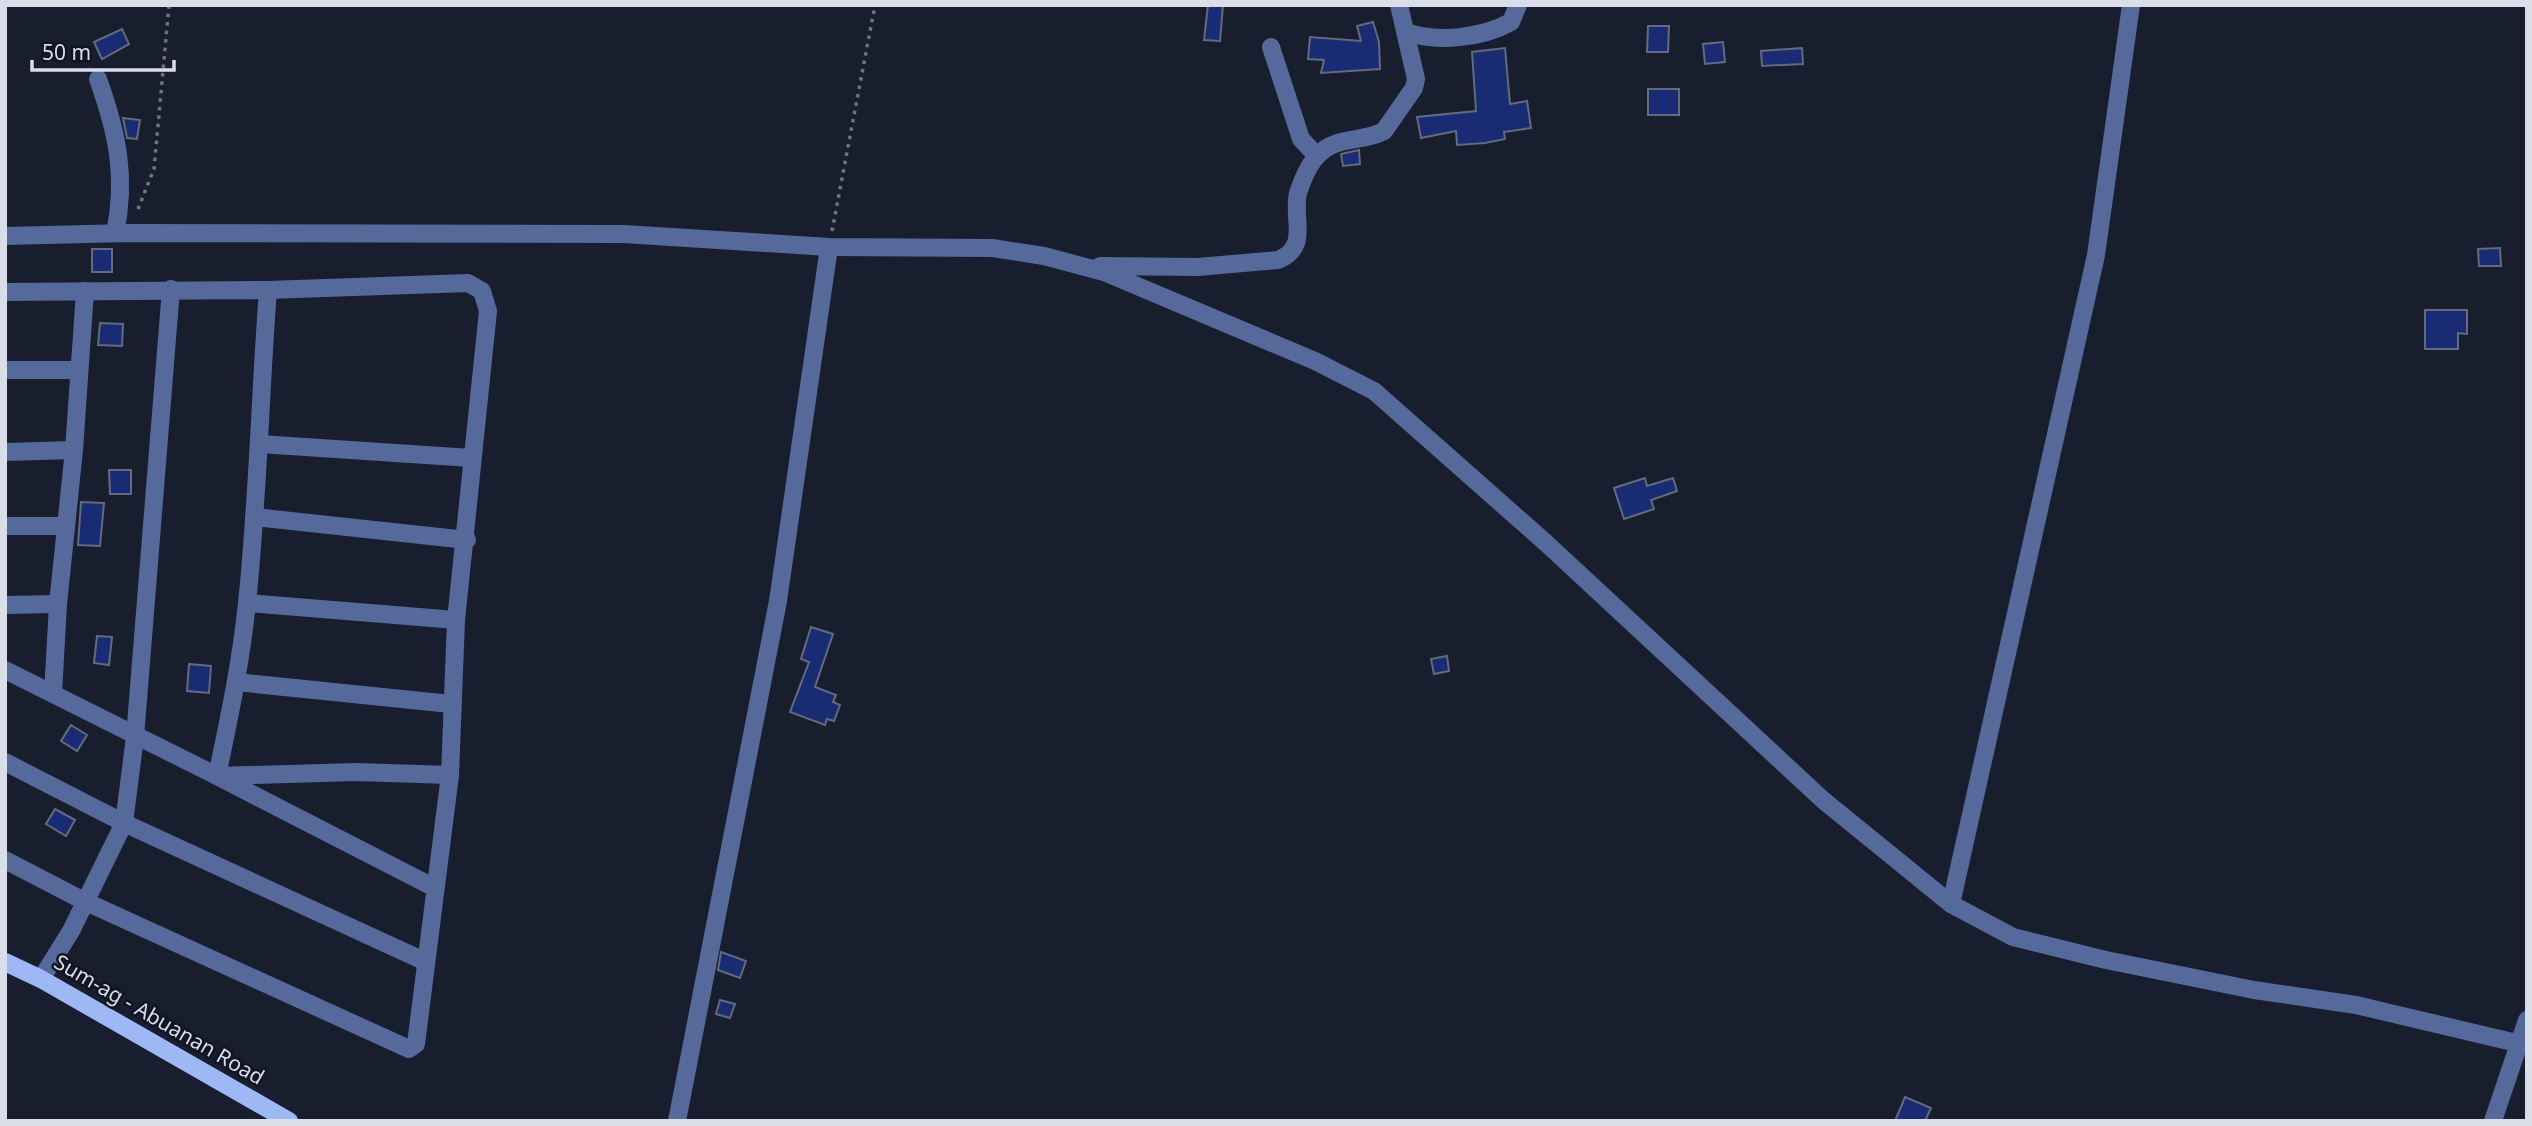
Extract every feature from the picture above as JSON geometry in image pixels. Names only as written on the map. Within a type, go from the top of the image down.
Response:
[{"type":"main road","name":"Sum-ag - Abuanan Road","points":[[5,962],[41,979],[289,1121]]},
{"type":"street","points":[[1084,267],[1198,267],[1284,257],[1296,247],[1298,194],[1317,156],[1331,144],[1378,134],[1391,123],[1414,88],[1416,79],[1399,5]]},
{"type":"street","points":[[1406,32],[1419,37],[1492,32],[1511,22],[1518,5]]},
{"type":"street","points":[[1951,904],[2096,255],[2131,5]]},
{"type":"street","points":[[1271,47],[1301,139],[1317,156]]},
{"type":"street","points":[[98,79],[114,122],[121,160],[122,233]]},
{"type":"street","points":[[5,236],[122,233],[319,236],[481,232],[611,234],[829,247],[992,248],[1084,267],[1120,279],[1315,360],[1374,391],[1546,543],[1823,800],[1951,904],[2013,937],[2106,960],[2254,990],[2356,1005],[2524,1043]]},
{"type":"street","points":[[677,1121],[778,601],[829,247]]},
{"type":"street","points":[[5,292],[268,290],[468,283],[482,290],[488,311],[471,457],[467,540],[456,620],[450,775],[424,961],[416,1044],[409,1049],[84,901],[5,860]]},
{"type":"street","points":[[41,979],[71,931],[124,822],[135,737],[171,289]]},
{"type":"street","points":[[217,776],[236,682],[247,603],[260,444],[268,290]]},
{"type":"street","points":[[53,695],[58,604],[74,450],[85,291]]},
{"type":"street","points":[[5,370],[78,370]]},
{"type":"street","points":[[260,444],[471,457]]},
{"type":"street","points":[[5,453],[74,450]]},
{"type":"street","points":[[254,517],[467,540]]},
{"type":"street","points":[[5,526],[66,526]]},
{"type":"street","points":[[247,603],[456,620]]},
{"type":"street","points":[[5,605],[58,604]]},
{"type":"street","points":[[5,670],[435,888]]},
{"type":"street","points":[[236,682],[451,704]]},
{"type":"street","points":[[5,762],[124,822],[424,961]]},
{"type":"street","points":[[217,776],[356,772],[450,775]]},
{"type":"street","points":[[2493,1121],[2524,1043],[2527,1020]]},
{"type":"path","points":[[122,233],[154,169],[169,5]]},
{"type":"path","points":[[829,247],[862,60],[875,5]]},
{"type":"building","points":[[1208,5],[1223,5],[1220,41],[1204,40]]},
{"type":"building","points":[[1373,22],[1379,42],[1380,69],[1321,73],[1324,60],[1308,59],[1310,37],[1361,41],[1357,26]]},
{"type":"building","points":[[1648,26],[1669,26],[1668,52],[1647,52]]},
{"type":"building","points":[[122,29],[129,44],[102,59],[94,42]]},
{"type":"building","points":[[1723,42],[1725,62],[1705,64],[1703,44]]},
{"type":"building","points":[[1505,48],[1510,104],[1527,101],[1531,128],[1504,132],[1505,139],[1485,143],[1457,145],[1456,131],[1421,138],[1417,117],[1476,111],[1472,52]]},
{"type":"building","points":[[1802,48],[1803,64],[1762,66],[1761,51]]},
{"type":"building","points":[[1648,89],[1679,89],[1679,115],[1648,115]]},
{"type":"building","points":[[123,118],[140,120],[137,139],[127,138]]},
{"type":"building","points":[[1359,150],[1360,164],[1343,166],[1341,154]]},
{"type":"building","points":[[2500,248],[2501,266],[2479,266],[2478,249]]},
{"type":"building","points":[[92,249],[112,249],[112,272],[92,272]]},
{"type":"building","points":[[2425,310],[2467,310],[2467,334],[2458,333],[2458,349],[2425,349]]},
{"type":"building","points":[[100,323],[123,324],[122,346],[98,345]]},
{"type":"building","points":[[109,470],[131,470],[131,494],[110,494]]},
{"type":"building","points":[[1645,478],[1647,486],[1673,478],[1677,491],[1651,500],[1654,509],[1624,519],[1614,488]]},
{"type":"building","points":[[81,502],[104,503],[100,546],[78,545]]},
{"type":"building","points":[[811,627],[833,634],[815,687],[836,695],[833,702],[840,705],[834,721],[827,719],[825,725],[790,712],[809,662],[801,659]]},
{"type":"building","points":[[97,636],[112,637],[109,665],[94,663]]},
{"type":"building","points":[[1447,656],[1449,671],[1434,674],[1431,659]]},
{"type":"building","points":[[189,664],[211,666],[209,693],[187,691]]},
{"type":"building","points":[[71,725],[87,735],[77,751],[61,741]]},
{"type":"building","points":[[55,809],[75,820],[66,836],[46,824]]},
{"type":"building","points":[[721,952],[746,961],[740,978],[718,970]]},
{"type":"building","points":[[720,1000],[735,1004],[730,1018],[716,1014]]},
{"type":"building","points":[[1905,1097],[1931,1108],[1925,1121],[1895,1121]]}]
